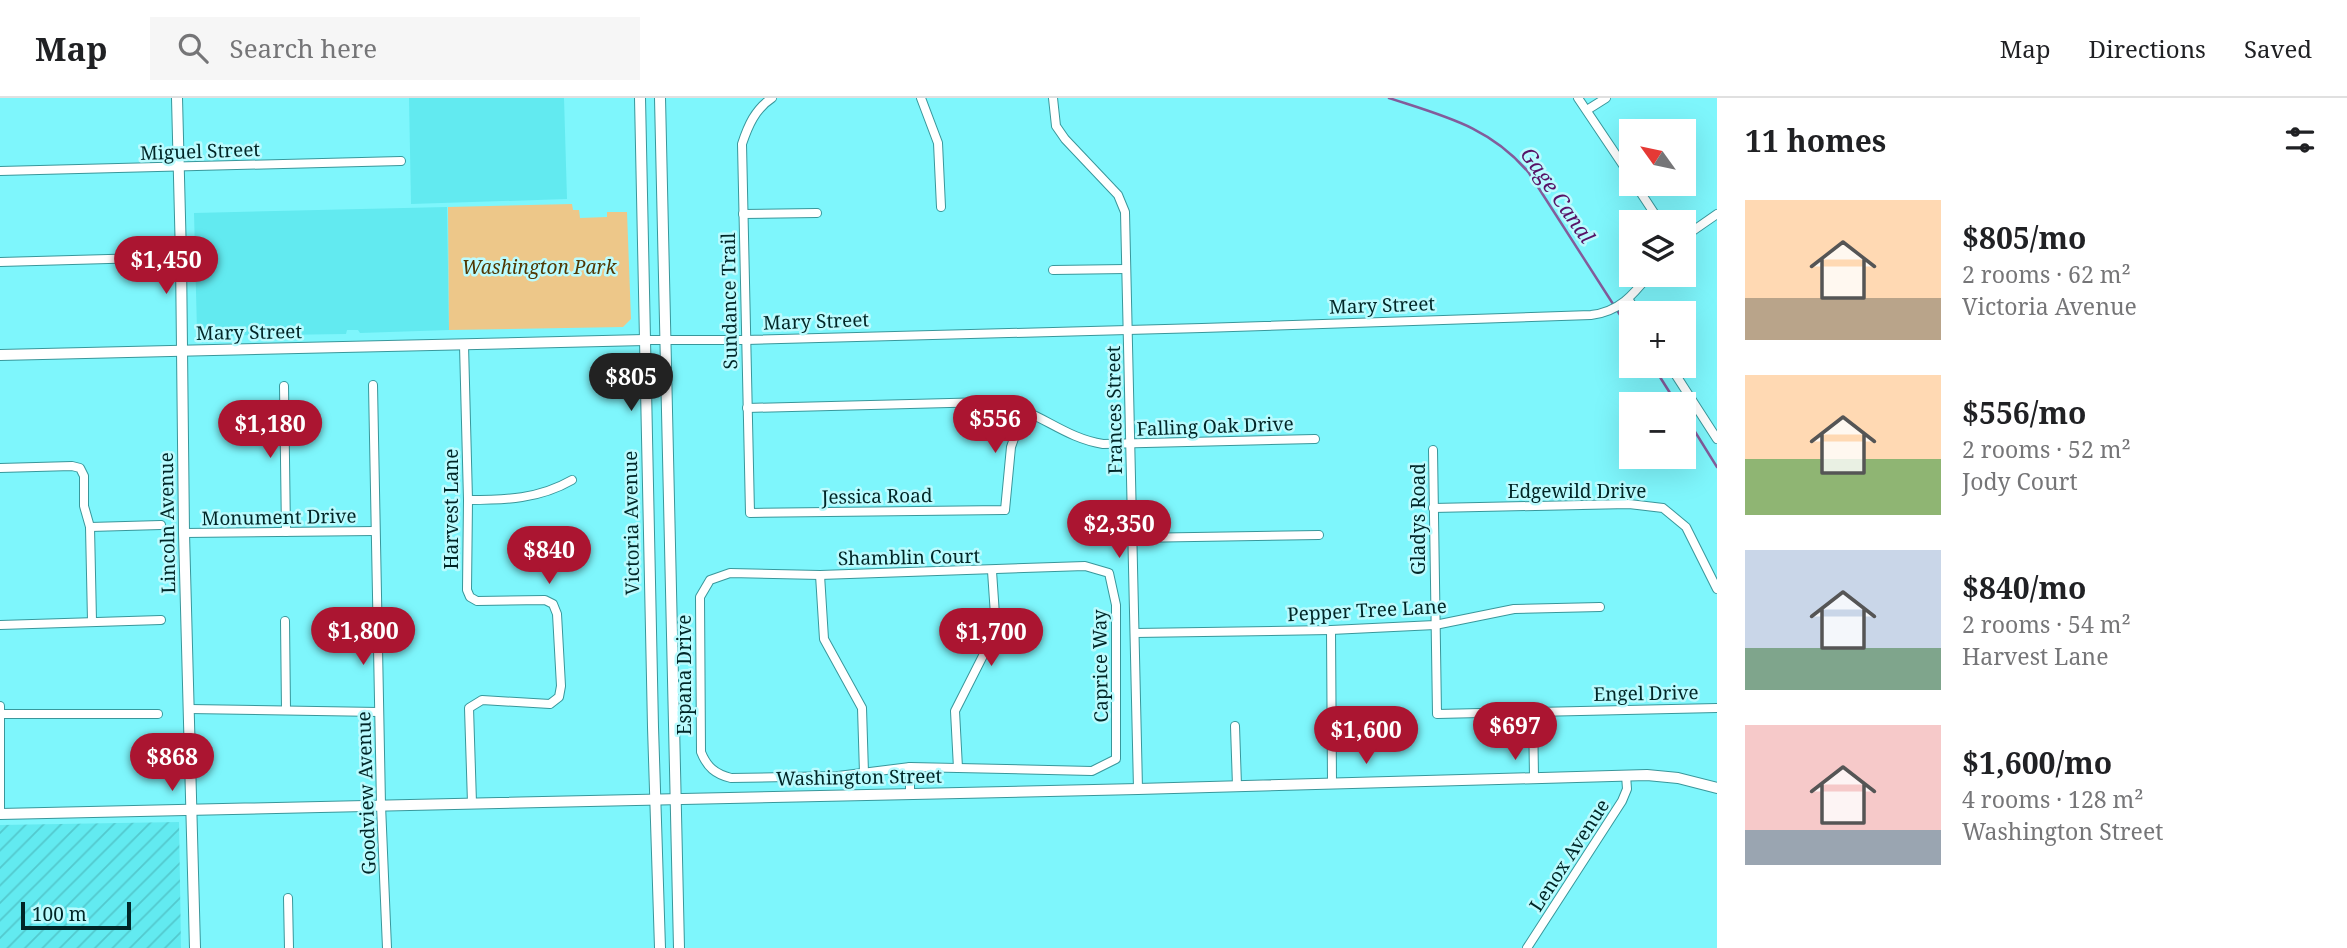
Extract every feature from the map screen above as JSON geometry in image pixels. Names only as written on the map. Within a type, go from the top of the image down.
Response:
[{"type":"main road","name":"Lincoln Avenue","points":[[177,98],[184,533],[195,948]]},
{"type":"main road","name":"Victoria Avenue","points":[[640,98],[654,799],[660,948]]},
{"type":"main road","name":"Victoria Avenue","points":[[660,98],[678,948]]},
{"type":"main road","name":"Mary Street","points":[[0,355],[645,340]]},
{"type":"main road","name":"Washington Street","points":[[0,814],[1138,789],[1626,775],[1678,778],[1717,788]]},
{"type":"street","name":"Sundance Trail","points":[[750,513],[742,144],[752,119],[772,98]]},
{"type":"street","points":[[921,98],[937,144],[941,208]]},
{"type":"street","name":"Frances Street","points":[[1053,98],[1056,126],[1118,195],[1125,212],[1138,789]]},
{"type":"street","points":[[1578,98],[1619,159]]},
{"type":"street","points":[[1587,110],[1606,98]]},
{"type":"street","name":"Miguel Street","points":[[0,171],[401,161]]},
{"type":"street","points":[[743,214],[817,213]]},
{"type":"street","points":[[1696,229],[1717,214]]},
{"type":"street","points":[[0,262],[181,257]]},
{"type":"street","points":[[1053,270],[1126,269]]},
{"type":"street","points":[[1626,301],[1638,287]]},
{"type":"street","name":"Mary Street","points":[[645,340],[746,340],[1591,315],[1611,311],[1619,306]]},
{"type":"street","name":"Harvest Lane","points":[[464,345],[468,500],[467,590],[470,597],[477,601],[545,600],[554,604],[557,614],[561,686],[559,697],[550,704],[482,700],[469,708],[472,803]]},
{"type":"street","points":[[1678,378],[1716,436]]},
{"type":"street","name":"Goodview Avenue","points":[[373,385],[381,804],[387,948]]},
{"type":"street","points":[[284,386],[286,533]]},
{"type":"street","name":"Falling Oak Drive","points":[[747,408],[989,402],[1009,404],[1083,440],[1103,444],[1315,439]]},
{"type":"street","name":"Jessica Road","points":[[750,513],[1005,510],[1010,447],[1024,410]]},
{"type":"street","name":"Gladys Road","points":[[1433,450],[1437,714]]},
{"type":"street","points":[[0,468],[80,468],[84,476],[84,506],[90,527],[92,621]]},
{"type":"street","points":[[468,500],[516,500],[538,496],[572,480]]},
{"type":"street","name":"Edgewild Drive","points":[[1433,508],[1629,504],[1663,508],[1686,527],[1717,589]]},
{"type":"street","points":[[90,527],[161,525]]},
{"type":"street","name":"Monument Drive","points":[[184,533],[375,531]]},
{"type":"street","points":[[1132,538],[1319,535]]},
{"type":"street","name":"Shamblin Court","points":[[710,580],[730,573],[820,575],[1085,566],[1109,573]]},
{"type":"street","points":[[820,575],[824,639],[862,708],[864,773],[909,767],[958,768],[956,711],[996,629],[992,570]]},
{"type":"street","name":"Caprice Way","points":[[958,768],[1092,771],[1116,759],[1116,605],[1109,573]]},
{"type":"street","name":"Espana Drive","points":[[710,580],[700,597],[700,610],[701,752],[711,769],[719,775],[731,778],[864,773]]},
{"type":"street","name":"Pepper Tree Lane","points":[[1135,633],[1331,630],[1435,625],[1514,609],[1600,607]]},
{"type":"street","points":[[0,625],[161,620]]},
{"type":"street","points":[[285,621],[286,710]]},
{"type":"street","points":[[1331,630],[1332,783]]},
{"type":"street","points":[[0,706],[0,814]]},
{"type":"street","name":"Engel Drive","points":[[1437,714],[1717,708]]},
{"type":"street","points":[[188,709],[379,712]]},
{"type":"street","points":[[1533,710],[1534,777]]},
{"type":"street","points":[[0,714],[158,714]]},
{"type":"street","points":[[1235,726],[1237,786]]},
{"type":"street","points":[[909,767],[910,793]]},
{"type":"street","name":"Lenox Avenue","points":[[1527,948],[1622,801],[1627,789],[1626,775]]},
{"type":"street","points":[[288,898],[289,948]]},
{"type":"shaded area","points":[[409,98],[564,98],[567,199],[411,204]]},
{"type":"shaded area","points":[[447,207],[449,330],[360,333],[358,330],[347,330],[346,334],[262,333],[202,336],[197,331],[194,213]]},
{"type":"shaded area","points":[[179,822],[181,948],[0,948],[0,825]]},
{"type":"green space","name":"Washington Park","points":[[572,204],[573,210],[579,210],[580,218],[607,217],[607,212],[627,212],[631,319],[623,327],[449,330],[448,207]]},
{"type":"waterway","name":"Gage Canal","points":[[1389,98],[1465,125],[1499,144],[1514,157],[1529,173],[1619,313]]},
{"type":"waterway","name":"Gage Canal","points":[[1661,378],[1669,392]]},
{"type":"waterway","name":"Gage Canal","points":[[1696,433],[1717,467]]}]
